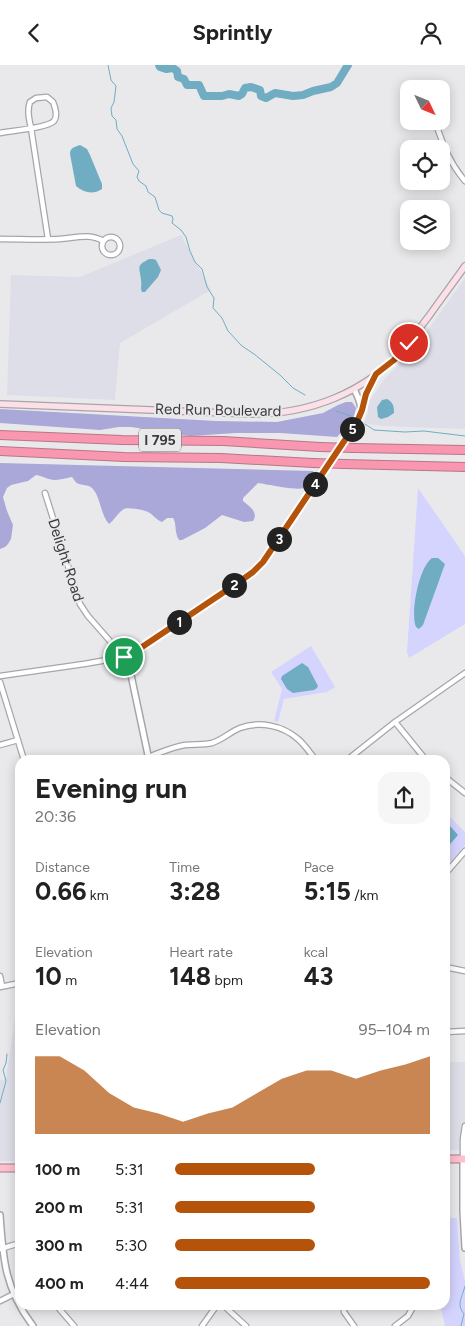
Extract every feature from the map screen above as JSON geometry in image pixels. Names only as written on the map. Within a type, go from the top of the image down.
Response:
[{"type":"highway","name":"I 795","points":[[0,435],[83,439],[223,441],[320,447],[465,450]]},
{"type":"highway","name":"I 795","points":[[0,451],[124,457],[465,467]]},
{"type":"main road","name":"Red Run Boulevard","points":[[0,403],[267,414],[294,411],[314,406],[354,389],[394,360],[409,343],[465,266]]},
{"type":"main road","points":[[361,413],[366,394],[376,374]]},
{"type":"main road","points":[[450,1159],[464,1159]]},
{"type":"main road","points":[[0,1168],[15,1168]]},
{"type":"street","points":[[0,133],[31,128],[47,125],[54,121],[56,115],[54,104],[49,97],[36,98],[33,99],[28,108],[31,128],[48,239]]},
{"type":"street","points":[[438,130],[446,153],[465,181]]},
{"type":"street","points":[[0,239],[48,239],[90,236],[103,241]]},
{"type":"street","points":[[111,236],[117,239],[120,247],[118,253],[106,254],[102,250],[103,241],[111,236]]},
{"type":"street","points":[[0,676],[84,665],[124,657],[142,647],[247,576],[258,567],[273,547],[357,422],[361,413],[360,402],[354,389]]},
{"type":"street","name":"Delight Road","points":[[44,493],[80,604],[88,616],[124,657],[128,666],[147,755]]},
{"type":"street","points":[[354,755],[396,722],[465,673]]},
{"type":"street","points":[[0,682],[22,755]]},
{"type":"street","points":[[396,722],[422,755]]},
{"type":"street","points":[[157,755],[175,747],[209,744],[237,729],[265,724],[291,734],[312,755]]},
{"type":"street","points":[[0,745],[18,740]]},
{"type":"street","points":[[450,781],[465,793]]},
{"type":"street","points":[[450,868],[465,851]]},
{"type":"street","points":[[450,968],[465,971]]},
{"type":"street","points":[[0,976],[1,986],[15,984]]},
{"type":"street","points":[[450,1032],[465,1031]]},
{"type":"street","points":[[465,1126],[463,1139],[465,1248]]},
{"type":"street","points":[[0,1215],[1,1249],[14,1294],[0,1301]]},
{"type":"street","points":[[1,1249],[15,1245]]},
{"type":"street","points":[[22,1310],[33,1326]]},
{"type":"street","points":[[60,1310],[74,1326]]},
{"type":"street","points":[[202,1326],[213,1310]]},
{"type":"street","points":[[228,1310],[246,1326]]},
{"type":"street","points":[[344,1310],[354,1326]]},
{"type":"street","points":[[395,1326],[408,1316],[411,1310]]},
{"type":"shaded area","points":[[80,145],[87,149],[102,184],[102,189],[99,191],[89,192],[76,186],[70,152],[73,148]]},
{"type":"shaded area","points":[[181,235],[211,290],[120,343],[115,400],[7,395],[11,275],[80,277]]},
{"type":"shaded area","points":[[149,259],[156,260],[161,270],[158,277],[145,292],[142,292],[139,268]]},
{"type":"shaded area","points":[[465,278],[465,429],[381,426],[364,423],[368,413],[368,403],[385,378],[417,345]]},
{"type":"shaded area","points":[[387,399],[393,405],[394,413],[381,419],[378,417],[377,407],[382,400]]},
{"type":"shaded area","points":[[346,402],[352,402],[356,408],[354,417],[337,437],[280,433],[190,436],[131,427],[100,430],[0,423],[0,409],[216,421],[277,422],[323,413]]},
{"type":"shaded area","points":[[0,463],[313,471],[313,481],[311,485],[299,489],[258,483],[243,498],[243,501],[254,512],[255,518],[253,521],[244,522],[222,515],[205,528],[179,540],[173,518],[167,518],[162,522],[146,511],[126,508],[109,524],[95,492],[90,487],[77,483],[72,477],[54,480],[36,475],[28,481],[11,485],[7,488],[3,497],[13,525],[11,539],[5,547],[0,549]]},
{"type":"shaded area","points":[[418,488],[465,556],[465,624],[409,658],[407,652]]},
{"type":"shaded area","points":[[432,558],[438,558],[445,564],[423,625],[419,629],[416,627],[414,620],[415,601],[423,571]]},
{"type":"shaded area","points":[[311,646],[335,687],[327,692],[284,699],[278,722],[274,721],[282,689],[271,672]]},
{"type":"shaded area","points":[[302,663],[308,667],[318,686],[314,690],[293,693],[287,689],[281,679],[282,676]]},
{"type":"shaded area","points":[[450,817],[465,832],[465,845],[450,862]]},
{"type":"shaded area","points":[[450,826],[458,835],[450,844]]},
{"type":"shaded area","points":[[15,1018],[15,1161],[0,1161],[0,1080],[6,1079]]},
{"type":"shaded area","points":[[450,1062],[465,1062],[465,1150],[450,1150]]},
{"type":"shaded area","points":[[450,1218],[457,1218],[460,1260],[465,1281],[465,1326],[445,1325],[441,1310],[450,1310]]},
{"type":"waterway","points":[[108,65],[111,80],[116,86],[114,102],[111,108],[112,116],[116,120],[117,129],[122,136],[133,164],[139,171],[137,177],[146,186],[148,192],[155,197],[159,210],[172,216],[172,223],[186,237],[195,262],[202,269],[207,287],[214,298],[213,308],[222,318],[228,331],[242,346],[280,375],[293,388],[305,395]]},
{"type":"waterway","points":[[159,65],[166,69],[173,68],[177,71],[178,77],[184,79],[187,85],[199,85],[204,96],[229,94],[239,96],[245,88],[251,87],[260,90],[261,96],[266,98],[275,93],[293,96],[303,95],[331,87],[337,83],[348,65]]},
{"type":"waterway","points":[[336,411],[351,416]]},
{"type":"waterway","points":[[365,424],[374,430],[424,431],[465,436]]},
{"type":"waterway","points":[[0,1103],[6,1081],[3,1070],[7,1054]]},
{"type":"waterway","points":[[461,1326],[464,1314],[460,1304],[465,1286]]},
{"type":"route","points":[[124,657],[239,582],[263,562],[357,422],[366,394],[376,374],[394,360],[409,343]]}]
